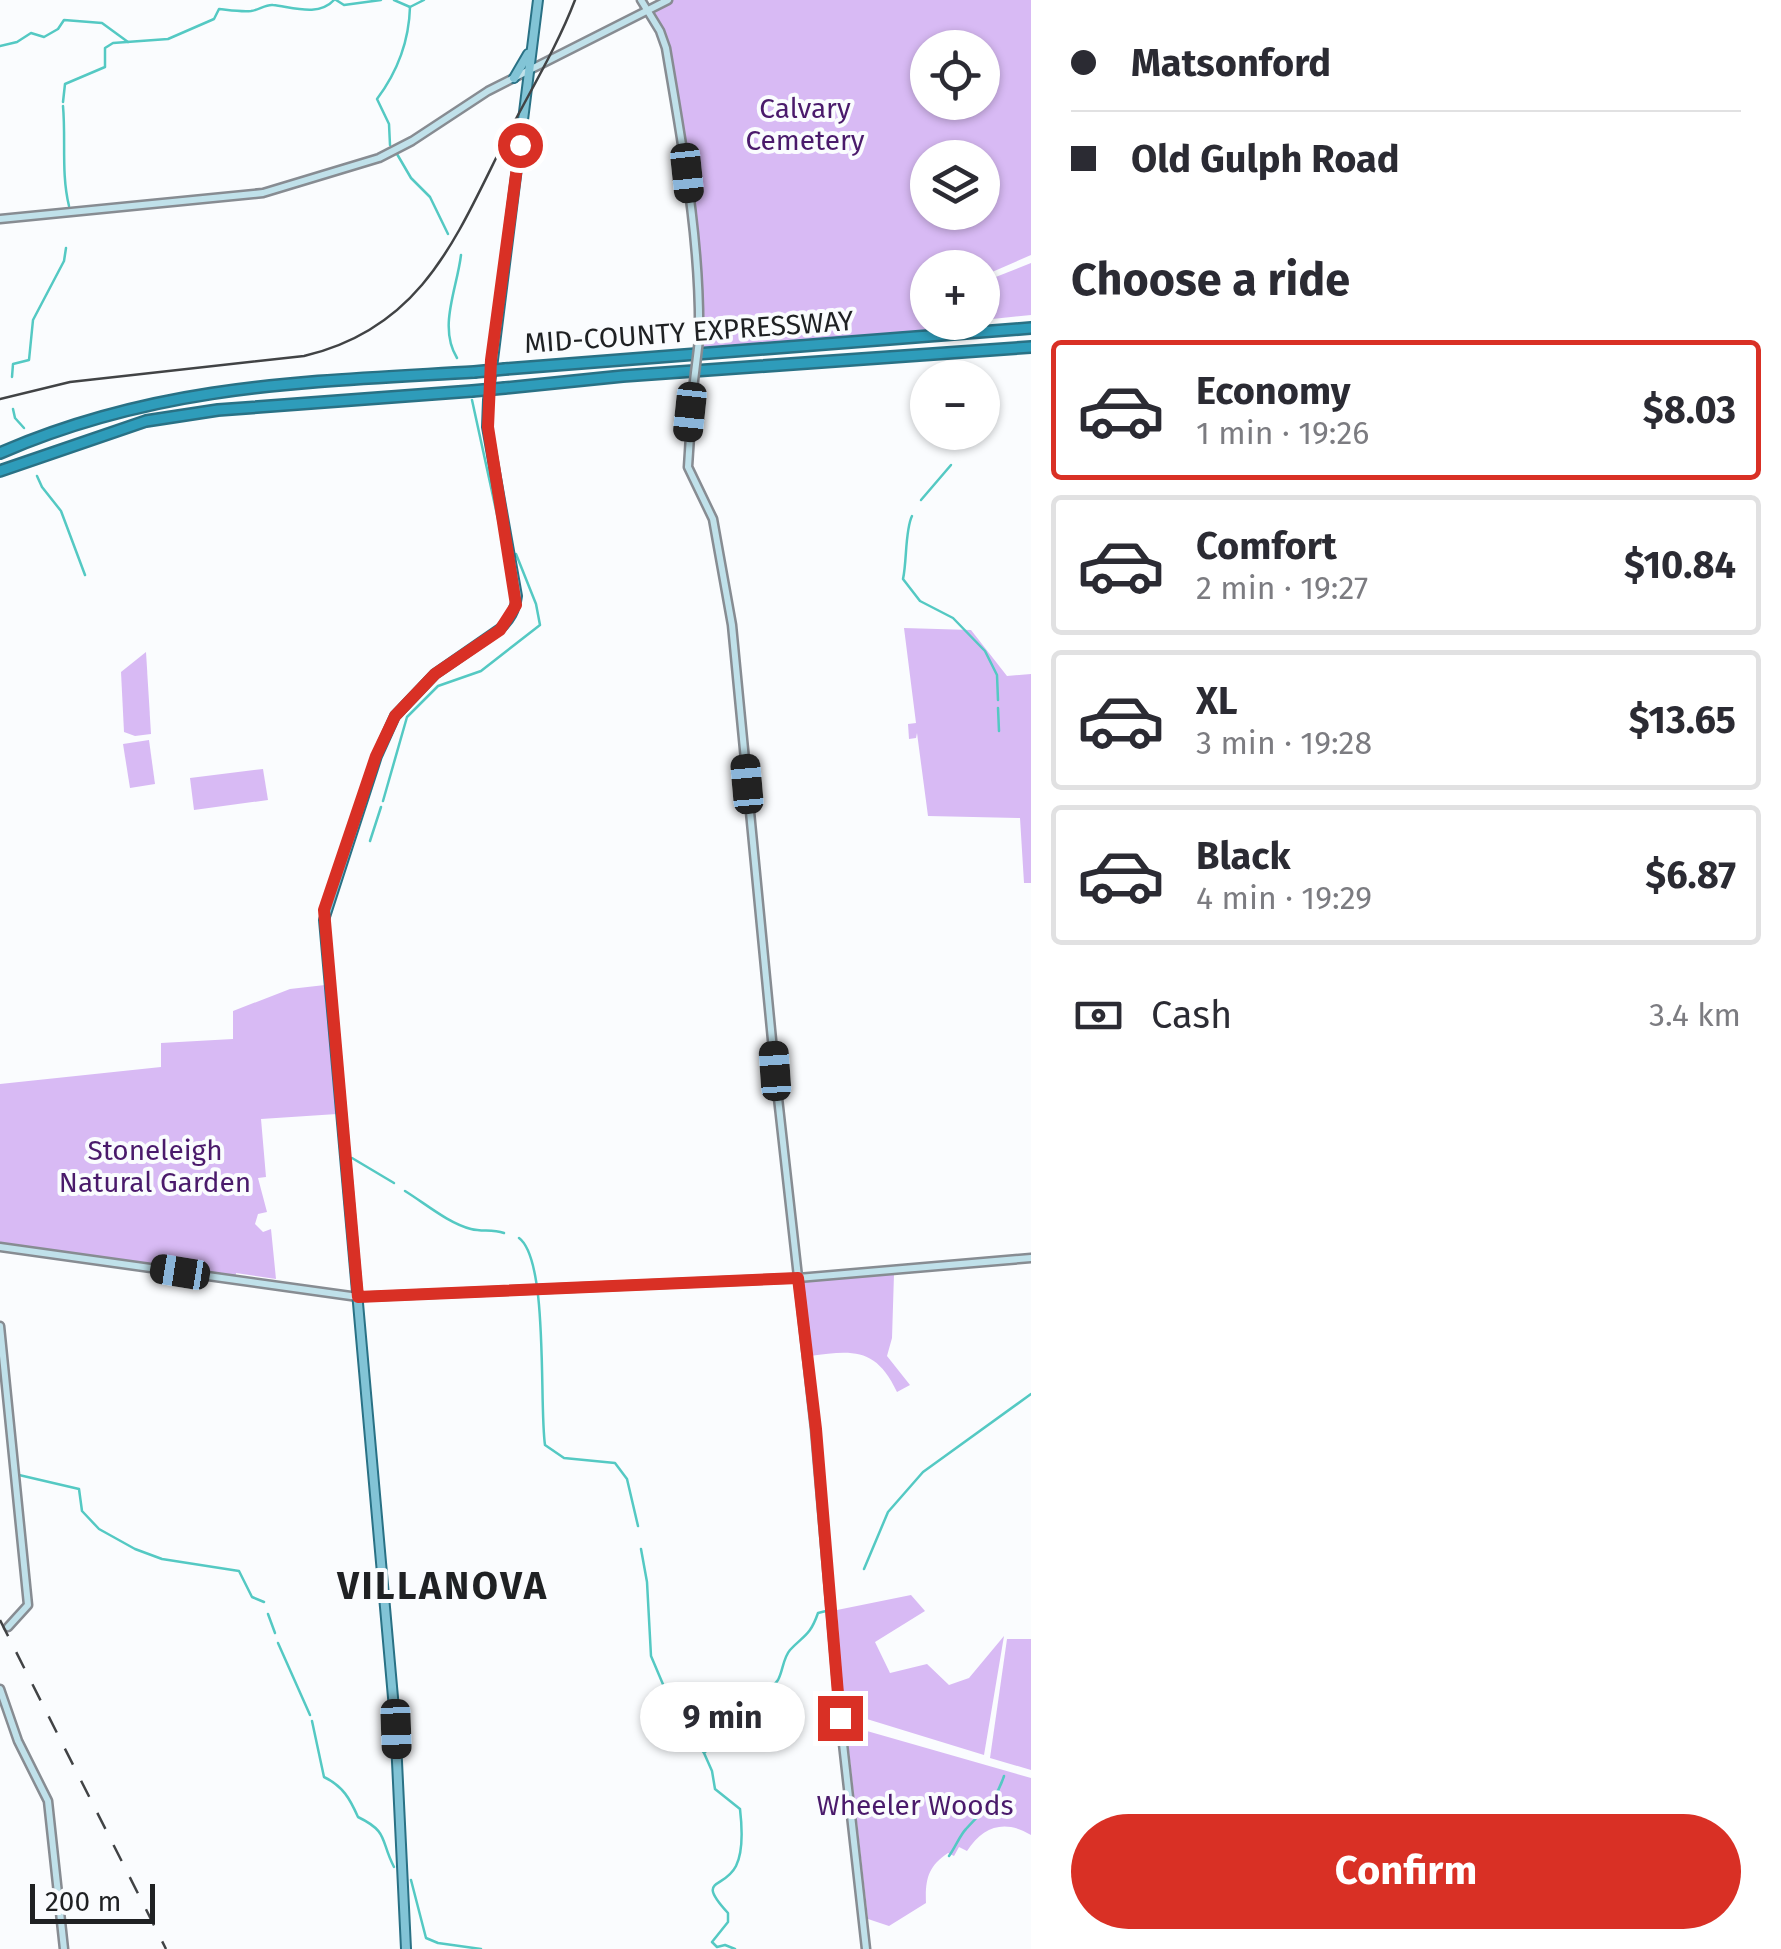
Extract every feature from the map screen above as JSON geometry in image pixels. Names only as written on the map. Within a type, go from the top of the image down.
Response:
[{"type":"highway","name":"MID-COUNTY EXPRESSWAY","points":[[0,452],[96,417],[217,390],[1030,328]]},
{"type":"highway","name":"MID-COUNTY EXPRESSWAY","points":[[0,471],[146,421],[218,410],[1031,347]]},
{"type":"main road","points":[[406,1949],[395,1720],[324,910],[376,756],[395,716],[435,674],[500,630],[516,605],[488,414],[491,360],[538,0]]},
{"type":"main road","points":[[514,78],[532,46]]},
{"type":"street","points":[[640,0],[666,48],[687,173],[697,268],[699,340],[688,466],[712,519],[732,625],[866,1949]]},
{"type":"street","points":[[0,219],[263,193],[379,158],[412,141],[459,108],[668,0]]},
{"type":"street","points":[[0,1247],[358,1297],[798,1278],[1031,1258]]},
{"type":"street","points":[[0,1326],[28,1605],[8,1627]]},
{"type":"street","points":[[0,1689],[18,1741],[48,1801],[64,1949]]},
{"type":"green space","name":"Calvary Cemetery","points":[[667,0],[1031,0],[1031,255],[1000,269],[1000,250],[910,250],[910,337],[702,354],[697,267],[666,48],[647,11]]},
{"type":"green space","points":[[1031,263],[1031,315],[1000,318],[1000,275]]},
{"type":"green space","points":[[904,628],[971,630],[1007,676],[1031,674],[1031,883],[1024,883],[1020,818],[928,816],[917,733],[916,738],[909,739],[908,724],[916,723]]},
{"type":"green space","points":[[146,652],[151,734],[135,736],[124,732],[121,672]]},
{"type":"green space","points":[[149,740],[155,784],[130,788],[123,744]]},
{"type":"green space","points":[[263,769],[268,800],[194,810],[190,778]]},
{"type":"green space","name":"Stoneleigh Natural Garden","points":[[325,985],[337,1114],[261,1119],[266,1177],[258,1178],[267,1212],[258,1214],[255,1224],[263,1232],[271,1229],[276,1279],[236,1273],[236,1277],[0,1244],[0,1084],[161,1067],[161,1043],[233,1039],[233,1011],[290,989]]},
{"type":"green space","points":[[894,1274],[892,1338],[887,1356],[910,1385],[897,1392],[881,1367],[862,1355],[810,1356],[804,1282]]},
{"type":"green space","points":[[911,1595],[925,1611],[875,1642],[890,1673],[927,1664],[949,1685],[969,1678],[1004,1636],[984,1755],[844,1712],[837,1610]]},
{"type":"green space","points":[[1007,1639],[1031,1639],[1031,1770],[990,1758]]},
{"type":"green space","name":"Wheeler Woods","points":[[846,1725],[1031,1778],[1031,1835],[1004,1826],[987,1831],[967,1851],[959,1847],[954,1856],[948,1853],[936,1863],[927,1880],[926,1903],[889,1926],[868,1919]]},
{"type":"waterway","points":[[63,102],[65,84],[105,67],[105,48],[113,43],[168,39],[214,19],[219,9],[251,11],[270,5],[313,10],[334,0]]},
{"type":"waterway","points":[[336,0],[344,5],[381,0]]},
{"type":"waterway","points":[[394,0],[410,7],[424,0]]},
{"type":"waterway","points":[[390,145],[389,124],[377,99],[401,56],[410,7]]},
{"type":"waterway","points":[[0,46],[31,33],[44,37],[64,20],[102,23],[128,42]]},
{"type":"waterway","points":[[63,106],[69,206]]},
{"type":"waterway","points":[[397,154],[411,178],[430,197],[448,234]]},
{"type":"waterway","points":[[12,377],[13,364],[29,360],[33,320],[64,261],[66,248]]},
{"type":"waterway","points":[[457,358],[449,321],[461,255]]},
{"type":"waterway","points":[[472,400],[501,533]]},
{"type":"waterway","points":[[13,409],[24,428]]},
{"type":"waterway","points":[[921,500],[951,465]]},
{"type":"waterway","points":[[37,476],[61,511],[85,575]]},
{"type":"waterway","points":[[912,516],[903,579],[920,601],[953,618],[985,651],[997,675],[998,700]]},
{"type":"waterway","points":[[383,801],[407,717],[438,686],[481,671],[540,625],[516,554]]},
{"type":"waterway","points":[[998,708],[999,731]]},
{"type":"waterway","points":[[370,841],[381,807]]},
{"type":"waterway","points":[[352,1158],[394,1183]]},
{"type":"waterway","points":[[405,1191],[462,1226],[504,1233]]},
{"type":"waterway","points":[[519,1238],[535,1274],[539,1303],[545,1445],[564,1458],[615,1463],[627,1479],[638,1526]]},
{"type":"waterway","points":[[864,1569],[888,1512],[923,1472],[1031,1394]]},
{"type":"waterway","points":[[19,1475],[79,1489],[82,1511],[99,1529],[135,1549],[162,1559],[239,1571],[252,1597],[264,1602]]},
{"type":"waterway","points":[[641,1549],[651,1656],[676,1715],[704,1753],[715,1789],[740,1809],[739,1860],[713,1889],[728,1913],[728,1922],[712,1942],[717,1947],[735,1949]]},
{"type":"waterway","points":[[740,1708],[775,1684],[788,1653],[809,1631],[818,1613],[826,1611]]},
{"type":"waterway","points":[[268,1614],[275,1633]]},
{"type":"waterway","points":[[278,1643],[310,1715]]},
{"type":"waterway","points":[[735,1725],[738,1716]]},
{"type":"waterway","points":[[312,1721],[324,1777],[345,1794],[358,1817],[379,1832],[394,1867]]},
{"type":"waterway","points":[[705,1752],[726,1734]]},
{"type":"waterway","points":[[949,1856],[993,1799],[1004,1776]]},
{"type":"waterway","points":[[411,1880],[426,1938],[481,1949]]},
{"type":"tram line","points":[[0,399],[70,382],[304,356],[345,343],[379,324],[408,300],[452,242],[552,52],[575,0]]},
{"type":"railway","points":[[0,1620],[166,1949]]},
{"type":"district","name":"VILLANOVA","points":[[443,1586]]},
{"type":"route","points":[[520,145],[488,400],[488,427],[516,605],[500,630],[435,674],[395,716],[376,756],[324,910],[358,1297],[798,1278],[816,1429],[840,1718]]}]
